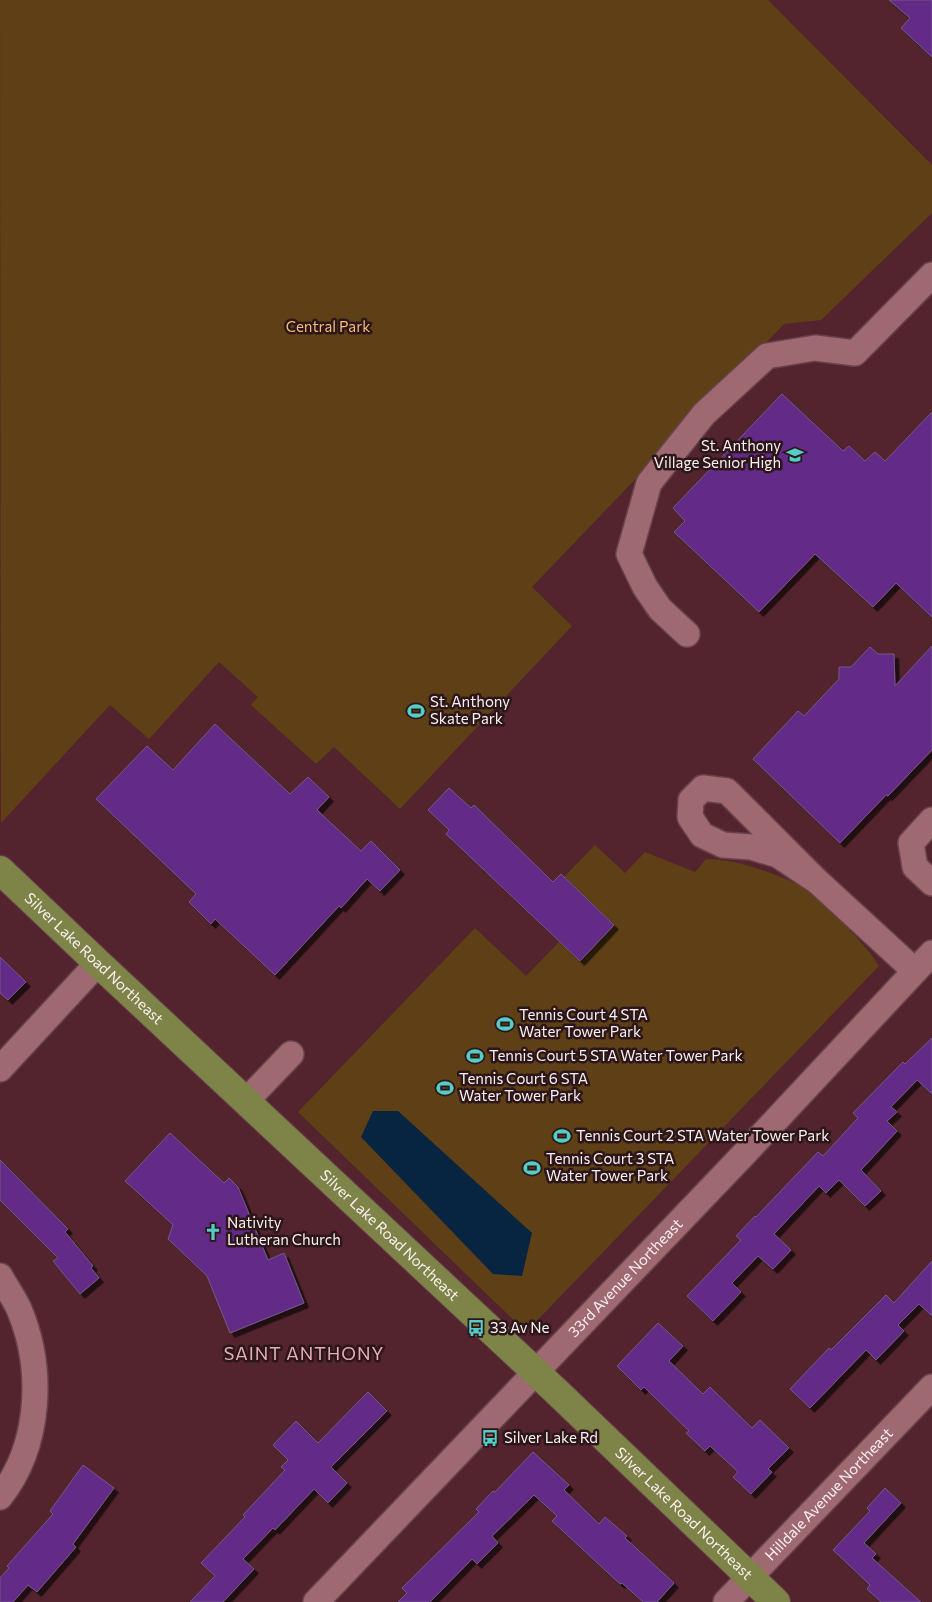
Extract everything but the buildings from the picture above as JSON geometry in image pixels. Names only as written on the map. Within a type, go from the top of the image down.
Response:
[{"type":"main road","name":"Silver Lake Road Northeast","points":[[0,870],[536,1372],[776,1602]]},
{"type":"street","points":[[687,634],[660,609],[645,587],[629,554],[649,483],[704,414],[767,356],[815,348],[855,353],[932,276]]},
{"type":"street","points":[[817,881],[778,855],[751,847],[723,845],[702,835],[690,817],[691,800],[704,788],[726,791],[817,881],[915,971]]},
{"type":"street","points":[[932,820],[910,843],[915,867],[932,883]]},
{"type":"street","name":"33rd Avenue Northeast","points":[[316,1602],[752,1145],[932,953]]},
{"type":"street","points":[[0,1069],[98,963]]},
{"type":"street","points":[[246,1100],[291,1054]]},
{"type":"street","points":[[0,1276],[19,1308],[31,1345],[35,1384],[33,1421],[21,1460],[0,1497]]},
{"type":"street","name":"Hilldale Avenue Northeast","points":[[726,1602],[932,1387]]},
{"type":"green space","name":"Central Park","points":[[0,0],[768,0],[932,165],[932,213],[821,320],[784,324],[532,587],[572,626],[400,809],[334,747],[316,764],[251,705],[258,697],[219,662],[149,739],[110,705],[1,823]]},
{"type":"green space","points":[[595,845],[625,873],[645,852],[695,872],[706,859],[717,859],[758,869],[786,879],[808,890],[817,897],[863,944],[879,966],[526,1332],[298,1112],[475,928],[526,976],[594,906],[564,877]]},
{"type":"water","points":[[373,1111],[398,1111],[532,1233],[522,1276],[493,1274],[361,1137]]},
{"type":"place","name":"St. Anthony Village Senior High","points":[[795,455]]},
{"type":"place","name":"St. Anthony Skate Park","points":[[416,711]]},
{"type":"place","name":"Tennis Court 4 STA Water Tower Park","points":[[505,1024]]},
{"type":"place","name":"Tennis Court 5 STA Water Tower Park","points":[[475,1056]]},
{"type":"place","name":"Tennis Court 6 STA Water Tower Park","points":[[445,1088]]},
{"type":"place","name":"Tennis Court 2 STA Water Tower Park","points":[[562,1136]]},
{"type":"place","name":"Tennis Court 3 STA Water Tower Park","points":[[532,1168]]},
{"type":"place","name":"Nativity Lutheran Church","points":[[213,1232]]},
{"type":"place","name":"33 Av Ne","points":[[476,1328]]},
{"type":"place","name":"Silver Lake Rd","points":[[490,1438]]},
{"type":"district","name":"SAINT ANTHONY","points":[[304,1354]]}]
